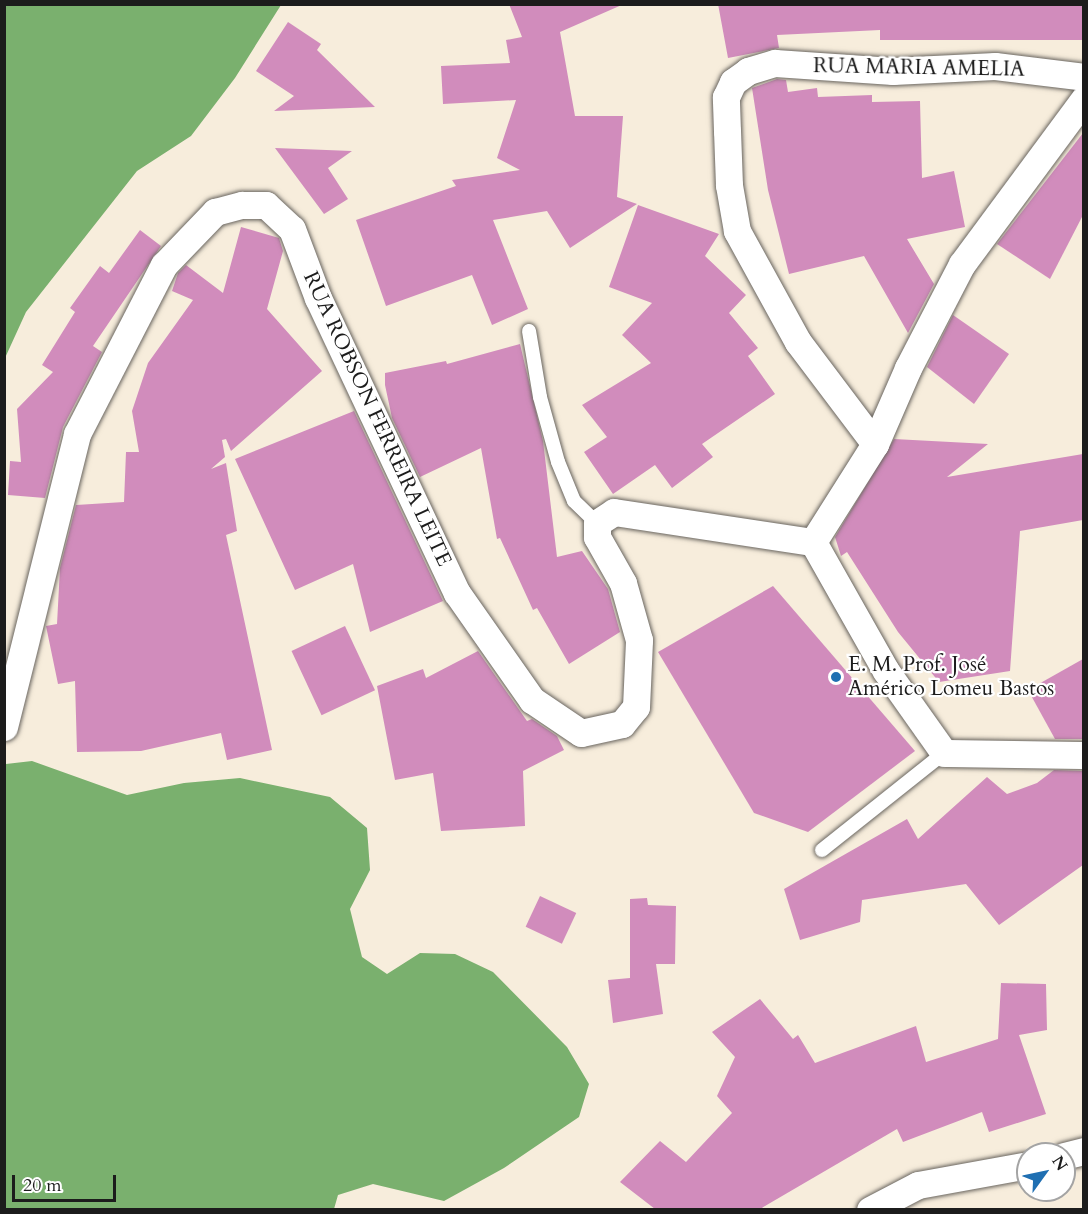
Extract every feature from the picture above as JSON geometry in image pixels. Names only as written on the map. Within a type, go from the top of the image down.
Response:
[{"type":"street","name":"RUA MARIA AMELIA","points":[[875,444],[798,342],[737,231],[729,185],[726,97],[733,82],[748,71],[776,63],[893,71],[994,66],[1083,77]]},
{"type":"street","points":[[813,542],[875,444],[908,368],[962,264],[1083,99]]},
{"type":"street","name":"RUA ROBSON FERREIRA LEITE","points":[[4,727],[77,434],[164,265],[215,212],[242,204],[266,206],[292,229],[318,298],[457,593],[532,700],[581,734],[622,724],[636,707],[639,640],[623,583],[597,537],[597,523]]},
{"type":"street","points":[[597,523],[614,512],[813,542]]},
{"type":"street","points":[[813,542],[886,671],[944,753],[1083,755]]},
{"type":"street","points":[[870,1209],[918,1185],[1016,1167]]},
{"type":"lane","points":[[529,331],[540,397],[558,462],[574,501],[597,523]]},
{"type":"lane","points":[[822,850],[944,753]]},
{"type":"green space","points":[[5,4],[281,5],[235,78],[191,136],[137,171],[26,312],[5,358]]},
{"type":"green space","points":[[32,761],[127,795],[184,783],[240,778],[330,797],[367,828],[370,870],[350,909],[362,957],[387,974],[420,953],[455,954],[493,972],[567,1047],[589,1084],[579,1117],[504,1168],[444,1201],[373,1184],[338,1195],[334,1209],[5,1209],[5,769],[6,764]]},
{"type":"building","points":[[509,4],[624,4],[560,32],[575,116],[623,116],[617,197],[637,204],[570,248],[547,211],[493,220],[528,309],[492,325],[472,275],[386,306],[356,220],[456,186],[452,180],[520,170],[497,158],[516,100],[443,104],[441,66],[510,63],[506,40],[522,37]]},
{"type":"building","points":[[718,4],[1083,4],[1083,40],[880,40],[880,30],[777,35],[779,48],[728,58]]},
{"type":"building","points":[[288,22],[321,44],[317,50],[375,107],[274,111],[294,96],[256,71]]},
{"type":"building","points":[[777,79],[786,80],[788,92],[817,88],[818,97],[872,95],[872,102],[920,101],[922,178],[954,171],[965,227],[907,239],[934,284],[908,333],[864,256],[789,274],[768,190],[752,88]]},
{"type":"building","points":[[1083,133],[1083,215],[1050,279],[997,244]]},
{"type":"building","points":[[275,148],[352,151],[328,168],[348,199],[324,214]]},
{"type":"building","points":[[638,205],[719,234],[705,256],[746,295],[729,313],[758,348],[748,356],[775,394],[702,444],[713,457],[672,488],[655,465],[613,494],[584,452],[607,437],[582,405],[651,363],[622,335],[652,303],[609,287]]},
{"type":"building","points":[[241,227],[279,238],[283,251],[267,309],[322,371],[231,451],[226,439],[222,440],[225,457],[211,469],[226,463],[237,531],[226,535],[272,750],[227,760],[221,733],[141,751],[77,752],[75,681],[58,684],[46,626],[57,624],[60,568],[76,505],[124,502],[126,452],[139,452],[132,411],[148,363],[193,300],[172,291],[178,273],[186,265],[223,293]]},
{"type":"building","points":[[140,230],[161,246],[93,346],[102,352],[63,427],[45,498],[8,495],[10,461],[21,462],[17,409],[53,372],[42,365],[75,312],[70,308],[100,266],[109,273]]},
{"type":"building","points":[[953,315],[1009,354],[974,404],[927,367]]},
{"type":"building","points":[[520,344],[543,441],[557,557],[582,551],[608,589],[620,632],[569,664],[537,608],[533,610],[500,538],[497,539],[481,448],[420,477],[392,418],[385,385],[385,373],[446,361],[447,364]]},
{"type":"building","points":[[354,411],[443,601],[370,632],[353,564],[295,590],[235,459]]},
{"type":"building","points":[[894,439],[988,444],[947,477],[1083,454],[1083,520],[1020,531],[1010,671],[939,682],[898,632],[847,552],[841,556],[835,537]]},
{"type":"building","points":[[773,586],[915,751],[808,832],[754,813],[658,652]]},
{"type":"building","points":[[345,626],[375,690],[322,715],[292,651]]},
{"type":"building","points":[[478,651],[527,721],[532,719],[557,736],[564,750],[523,771],[525,826],[441,831],[433,773],[395,780],[377,686],[423,669],[426,678]]},
{"type":"building","points":[[1083,659],[1083,739],[1055,739],[1028,690]]},
{"type":"building","points":[[1054,770],[1083,771],[1083,865],[999,925],[966,884],[862,900],[860,922],[800,940],[784,889],[907,819],[918,839],[987,777],[1007,794],[1037,783]]},
{"type":"building","points":[[540,896],[576,913],[562,944],[526,927]]},
{"type":"building","points":[[647,898],[648,905],[676,906],[675,964],[656,964],[663,1014],[613,1023],[608,980],[630,978],[630,899]]},
{"type":"building","points":[[1001,983],[1046,984],[1047,1030],[1019,1035],[1046,1114],[989,1132],[982,1112],[903,1142],[897,1129],[760,1209],[655,1209],[620,1182],[660,1141],[686,1162],[732,1113],[717,1096],[735,1057],[712,1032],[760,999],[793,1039],[798,1035],[815,1063],[916,1026],[926,1062],[998,1039]]},
{"type":"place","name":"E. M. Prof. José Américo Lomeu Bastos","points":[[836,677]]}]
